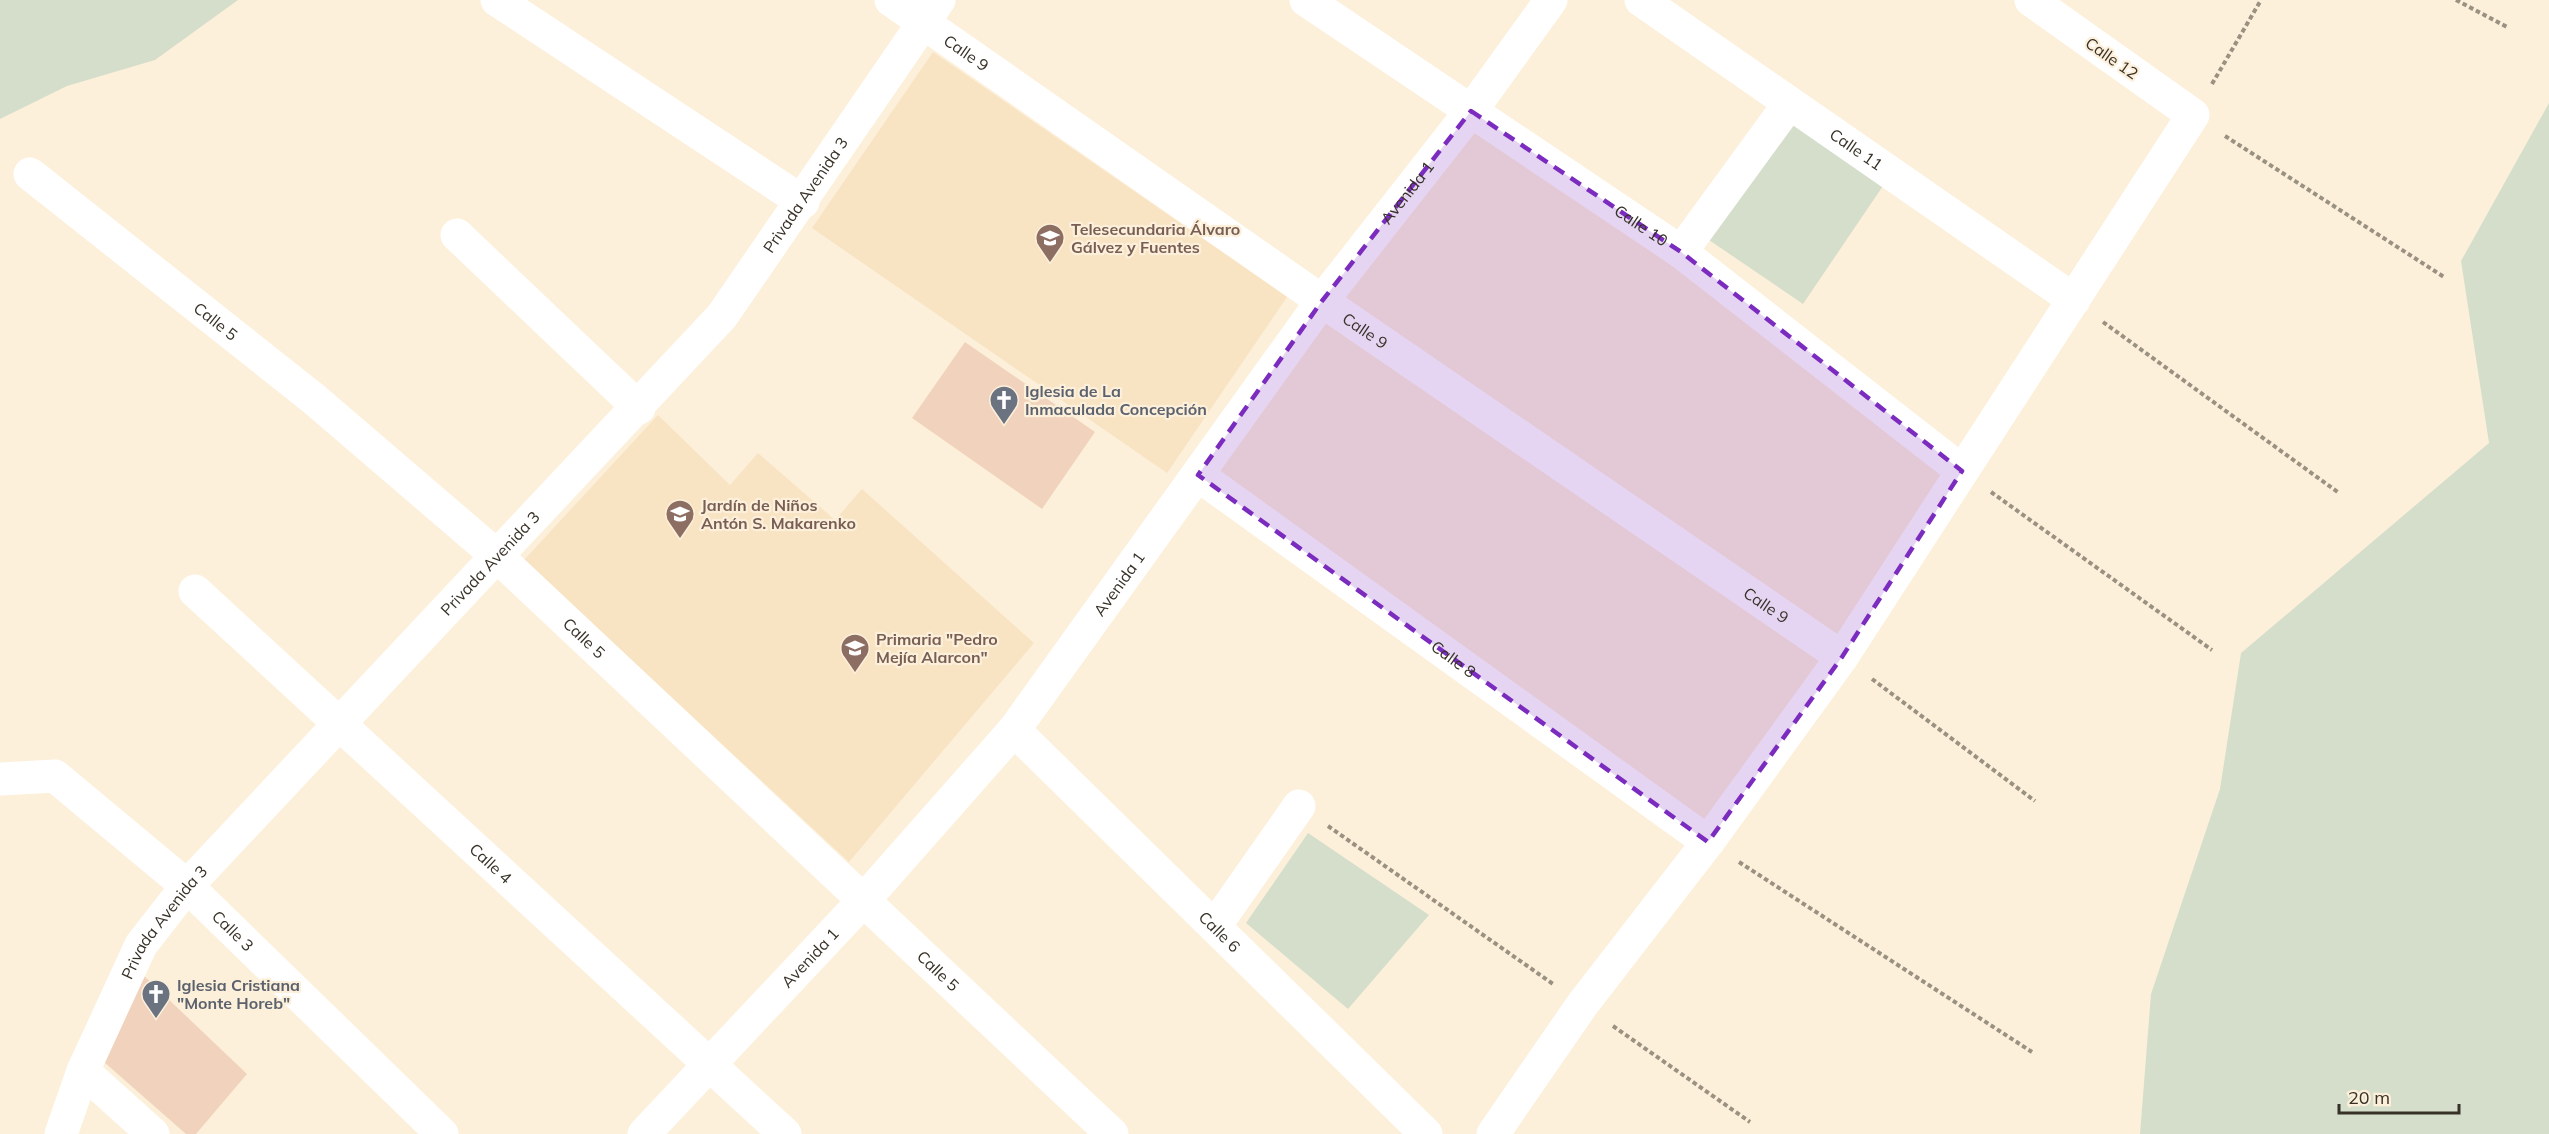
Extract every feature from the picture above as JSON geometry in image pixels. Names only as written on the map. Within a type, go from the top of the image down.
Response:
[{"type":"street","points":[[497,0],[803,202]]},
{"type":"street","name":"Calle 9","points":[[891,0],[932,11],[1322,301],[1842,657]]},
{"type":"street","name":"Calle 10","points":[[1306,0],[1681,252],[1962,471]]},
{"type":"street","name":"Avenida 1","points":[[644,1134],[864,900],[1014,730],[1322,301],[1471,111],[1551,0]]},
{"type":"street","name":"Calle 11","points":[[1641,0],[2074,300]]},
{"type":"street","name":"Calle 12","points":[[2031,0],[2193,115]]},
{"type":"street","name":"Privada Avenida 3","points":[[61,1134],[83,1071],[141,945],[187,886],[639,408],[722,316],[803,202],[932,11]]},
{"type":"street","points":[[1681,252],[1790,104]]},
{"type":"street","points":[[1493,1134],[1582,1005],[1708,842],[1842,657],[2193,115]]},
{"type":"street","name":"Calle 5","points":[[30,174],[314,399],[497,556],[1112,1134]]},
{"type":"street","points":[[457,236],[639,408]]},
{"type":"street","name":"Calle 8","points":[[1198,475],[1708,842]]},
{"type":"street","name":"Calle 4","points":[[195,591],[785,1134]]},
{"type":"street","name":"Calle 6","points":[[1014,730],[1426,1134]]},
{"type":"street","name":"Calle 3","points":[[0,779],[56,776],[187,886],[442,1134]]},
{"type":"street","points":[[1215,926],[1299,806]]},
{"type":"street","points":[[83,1071],[153,1134]]},
{"type":"path","points":[[2261,0],[2193,115],[2444,277]]},
{"type":"path","points":[[2456,0],[2509,28]]},
{"type":"path","points":[[2074,300],[2339,493]]},
{"type":"path","points":[[1962,471],[2212,650]]},
{"type":"path","points":[[1842,657],[2035,801]]},
{"type":"path","points":[[1299,806],[1750,1122]]},
{"type":"path","points":[[1708,842],[2032,1052]]},
{"type":"highlighted area","points":[[1471,111],[1681,252],[1962,471],[1842,657],[1708,842],[1198,475],[1322,301]]},
{"type":"shaded area","name":"Telesecundaria Álvaro Gálvez y Fuentes","points":[[933,52],[1287,297],[1167,473],[812,228]]},
{"type":"shaded area","points":[[658,415],[730,485],[758,453],[835,520],[862,489],[1034,643],[849,862],[524,560]]},
{"type":"green space","points":[[0,0],[238,0],[155,60],[67,86],[0,119]]},
{"type":"green space","points":[[2549,103],[2549,1134],[2140,1134],[2151,994],[2220,789],[2241,653],[2489,443],[2461,261]]},
{"type":"green space","points":[[1787,118],[1885,183],[1803,304],[1706,238]]},
{"type":"green space","points":[[1308,833],[1429,915],[1348,1009],[1246,923]]},
{"type":"building","name":"Iglesia de La Inmaculada Concepción","points":[[965,342],[1095,432],[1042,509],[912,418]]},
{"type":"building","name":"Iglesia Cristiana \"Monte Horeb\"","points":[[143,975],[247,1074],[196,1134],[186,1134],[104,1062]]},
{"type":"place","name":"Telesecundaria Álvaro Gálvez y Fuentes","points":[[1050,264]]},
{"type":"place","name":"Iglesia de La Inmaculada Concepción","points":[[1004,426]]},
{"type":"place","name":"Jardín de Niños Antón S. Makarenko","points":[[680,540]]},
{"type":"place","name":"Primaria \"Pedro Mejía Alarcon\"","points":[[855,674]]},
{"type":"place","name":"Iglesia Cristiana \"Monte Horeb\"","points":[[156,1020]]}]
